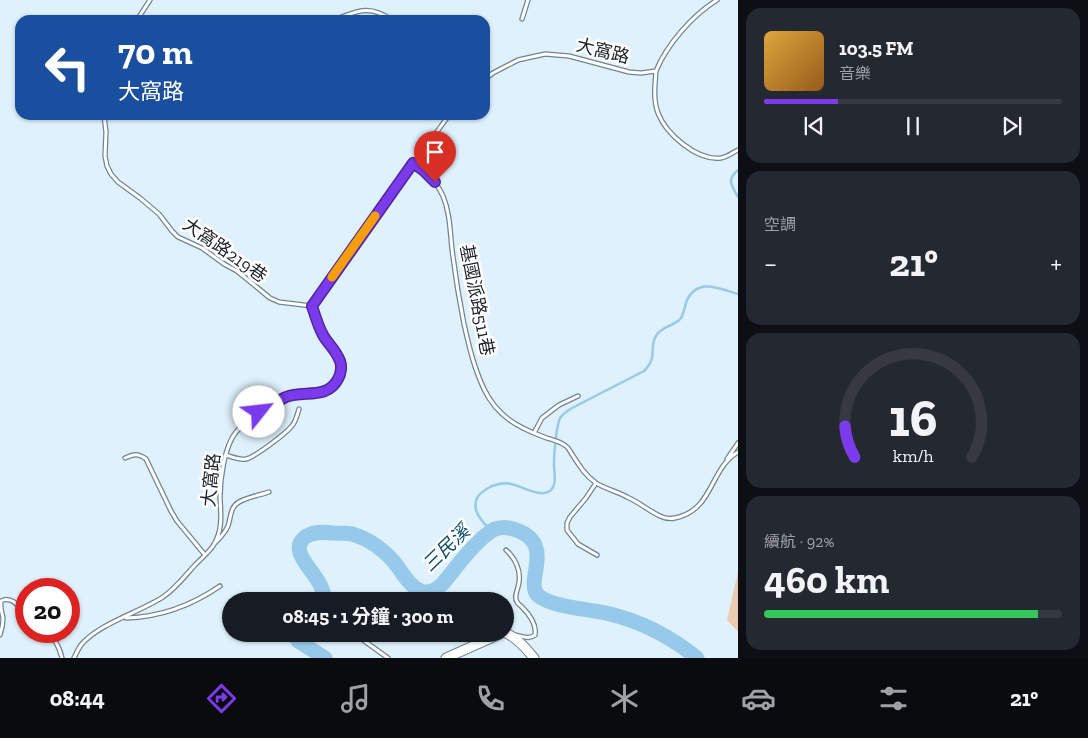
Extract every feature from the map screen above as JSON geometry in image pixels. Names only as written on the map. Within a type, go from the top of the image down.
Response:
[{"type":"street","points":[[514,639],[534,658]]},
{"type":"street","points":[[446,658],[484,642]]},
{"type":"lane","points":[[140,15],[150,0]]},
{"type":"lane","points":[[522,19],[528,0]]},
{"type":"lane","points":[[717,0],[696,16],[663,55],[656,71],[656,106],[663,123],[684,146],[718,158],[726,157],[738,150]]},
{"type":"lane","points":[[348,15],[361,10],[369,10],[383,15]]},
{"type":"lane","name":"大窩路","points":[[490,76],[518,60],[546,54],[569,56],[629,72],[656,71]]},
{"type":"lane","name":"大窩路219巷","points":[[105,120],[107,166],[111,174],[118,182],[159,214],[178,237],[202,248],[270,298],[279,302],[312,306]]},
{"type":"lane","points":[[312,306],[445,120]]},
{"type":"lane","name":"基國派路511巷","points":[[413,163],[435,182],[443,197],[449,222],[470,353],[484,388],[495,408],[513,423],[566,445],[583,470],[596,482],[635,500],[668,519],[687,514],[698,507],[704,500],[725,462],[738,452]]},
{"type":"lane","name":"大窩路","points":[[74,658],[81,645],[90,636],[164,597],[214,544],[220,532],[222,515],[220,496],[226,455],[231,440],[237,432],[259,412],[286,397],[320,394],[330,390],[336,383],[341,375],[341,363],[324,338],[312,306]]},
{"type":"lane","points":[[534,433],[542,418],[559,405],[578,396]]},
{"type":"lane","points":[[226,455],[238,459],[246,459],[255,454],[291,427],[299,409]]},
{"type":"lane","points":[[725,462],[738,443]]},
{"type":"lane","points":[[125,458],[141,455],[146,459],[176,521],[205,555]]},
{"type":"lane","points":[[596,482],[586,498],[570,517],[567,523],[567,530],[578,544],[597,555]]},
{"type":"lane","points":[[214,544],[223,535],[228,526],[230,513],[234,505],[240,501],[270,492]]},
{"type":"lane","points":[[506,550],[512,555],[518,570],[520,581],[515,599],[528,614],[536,630],[535,636],[532,638],[514,634]]},
{"type":"lane","points":[[123,618],[141,618],[184,607],[220,586]]},
{"type":"lane","points":[[0,635],[3,619],[0,607],[1,601],[5,599],[10,600],[15,605]]},
{"type":"lane","points":[[366,642],[388,658]]},
{"type":"lane","points":[[57,643],[62,658]]},
{"type":"shaded area","points":[[738,572],[738,632],[727,620]]},
{"type":"waterway","points":[[738,170],[731,180],[738,197]]},
{"type":"waterway","points":[[491,531],[481,520],[476,507],[477,498],[485,490],[503,483],[537,493],[547,492],[553,487],[555,481],[556,434],[562,415],[644,371],[651,361],[656,336],[661,330],[681,318],[687,300],[697,289],[710,286],[738,294]]},
{"type":"waterway","name":"三民溪","points":[[426,592],[433,591],[442,585],[485,536],[497,529],[509,528],[525,534],[533,542],[537,552],[535,591],[540,597],[555,604],[610,614],[634,621],[667,637],[697,658]]},
{"type":"waterway","name":"三民溪","points":[[323,592],[320,584],[303,560],[300,552],[300,545],[304,538],[311,534],[322,532],[347,533],[365,539],[389,556],[414,587],[426,592]]},
{"type":"waterway","name":"三民溪","points":[[300,642],[325,658]]},
{"type":"slow traffic","points":[[332,277],[375,216]]},
{"type":"route","points":[[259,412],[286,397],[320,394],[330,390],[336,383],[341,375],[341,363],[324,338],[312,306],[413,163],[435,182]]}]
